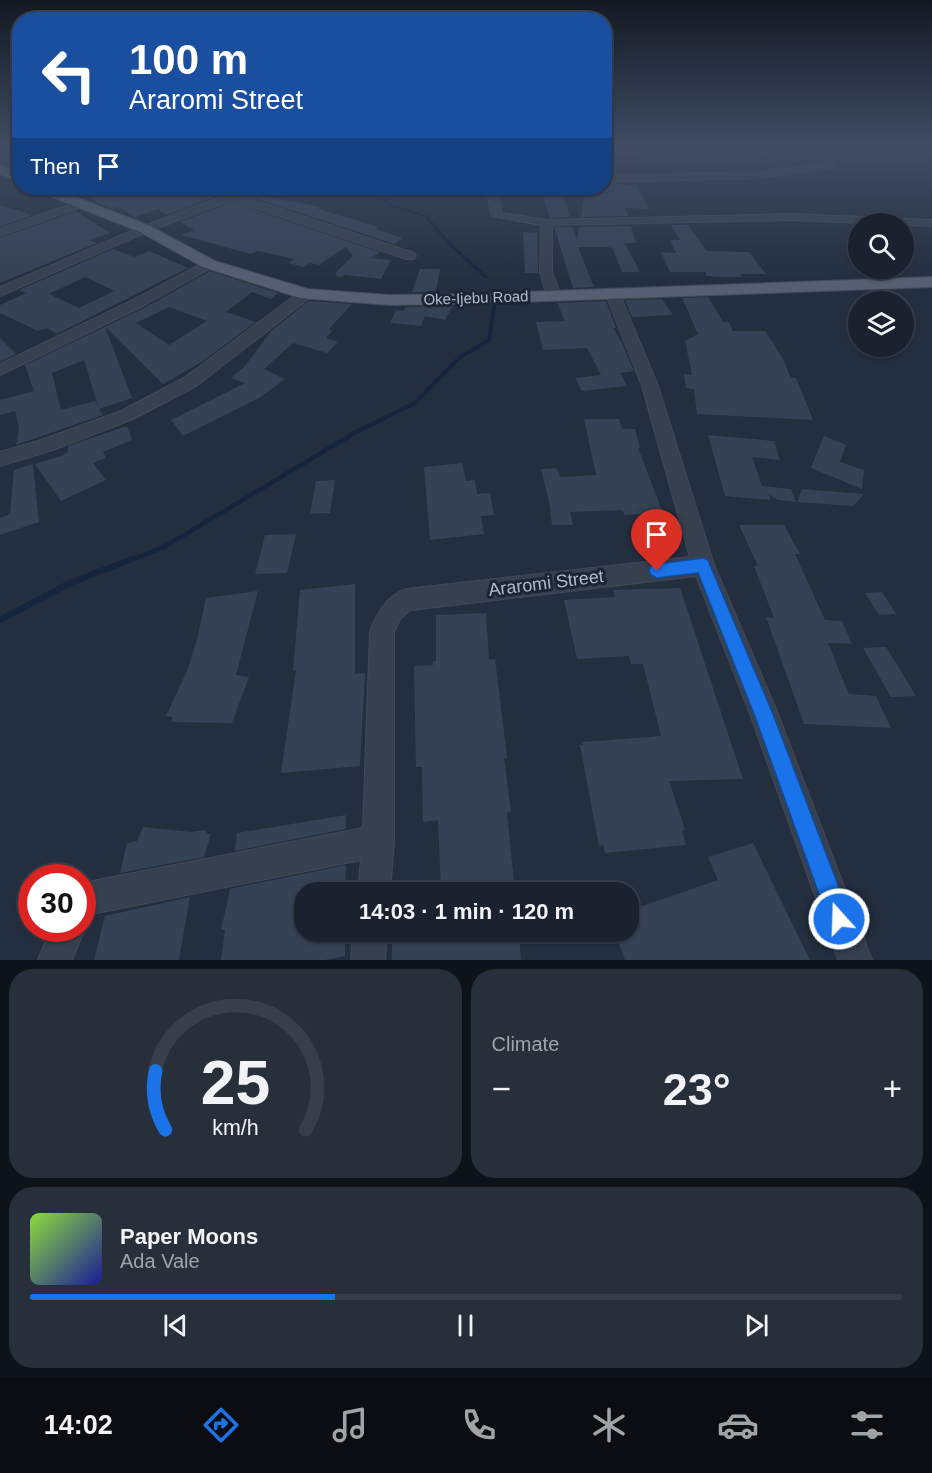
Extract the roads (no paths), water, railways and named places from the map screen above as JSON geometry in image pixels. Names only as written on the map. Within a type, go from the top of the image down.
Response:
[{"type":"main road","name":"Oke-Ijebu Road","points":[[59,195],[145,229],[209,264],[306,294],[389,300],[614,295],[798,285],[932,282]]},
{"type":"street","points":[[226,195],[410,256]]},
{"type":"street","points":[[492,195],[496,213],[499,216],[547,223],[792,217],[932,223]]},
{"type":"street","points":[[0,292],[145,229],[231,197]]},
{"type":"street","points":[[0,233],[80,204]]},
{"type":"street","points":[[547,223],[546,272],[554,296]]},
{"type":"street","points":[[0,370],[138,303],[209,264]]},
{"type":"street","points":[[0,459],[47,445],[127,415],[190,382],[306,294]]},
{"type":"street","points":[[614,295],[650,386],[703,565],[764,714],[855,960]]},
{"type":"street","name":"Araromi Street","points":[[375,882],[378,841],[382,630],[392,611],[406,600],[703,565]]},
{"type":"street","points":[[96,897],[378,841]]},
{"type":"street","points":[[55,960],[62,942]]},
{"type":"street","points":[[368,960],[369,942]]},
{"type":"waterway","points":[[376,195],[393,206],[427,218]]},
{"type":"waterway","points":[[427,218],[452,246],[486,277]]},
{"type":"waterway","points":[[494,308],[495,299]]},
{"type":"waterway","points":[[380,420],[415,403],[459,358],[489,340],[494,307]]},
{"type":"waterway","points":[[128,561],[164,547],[356,432],[383,419]]},
{"type":"waterway","points":[[0,620],[70,583],[132,559]]}]
